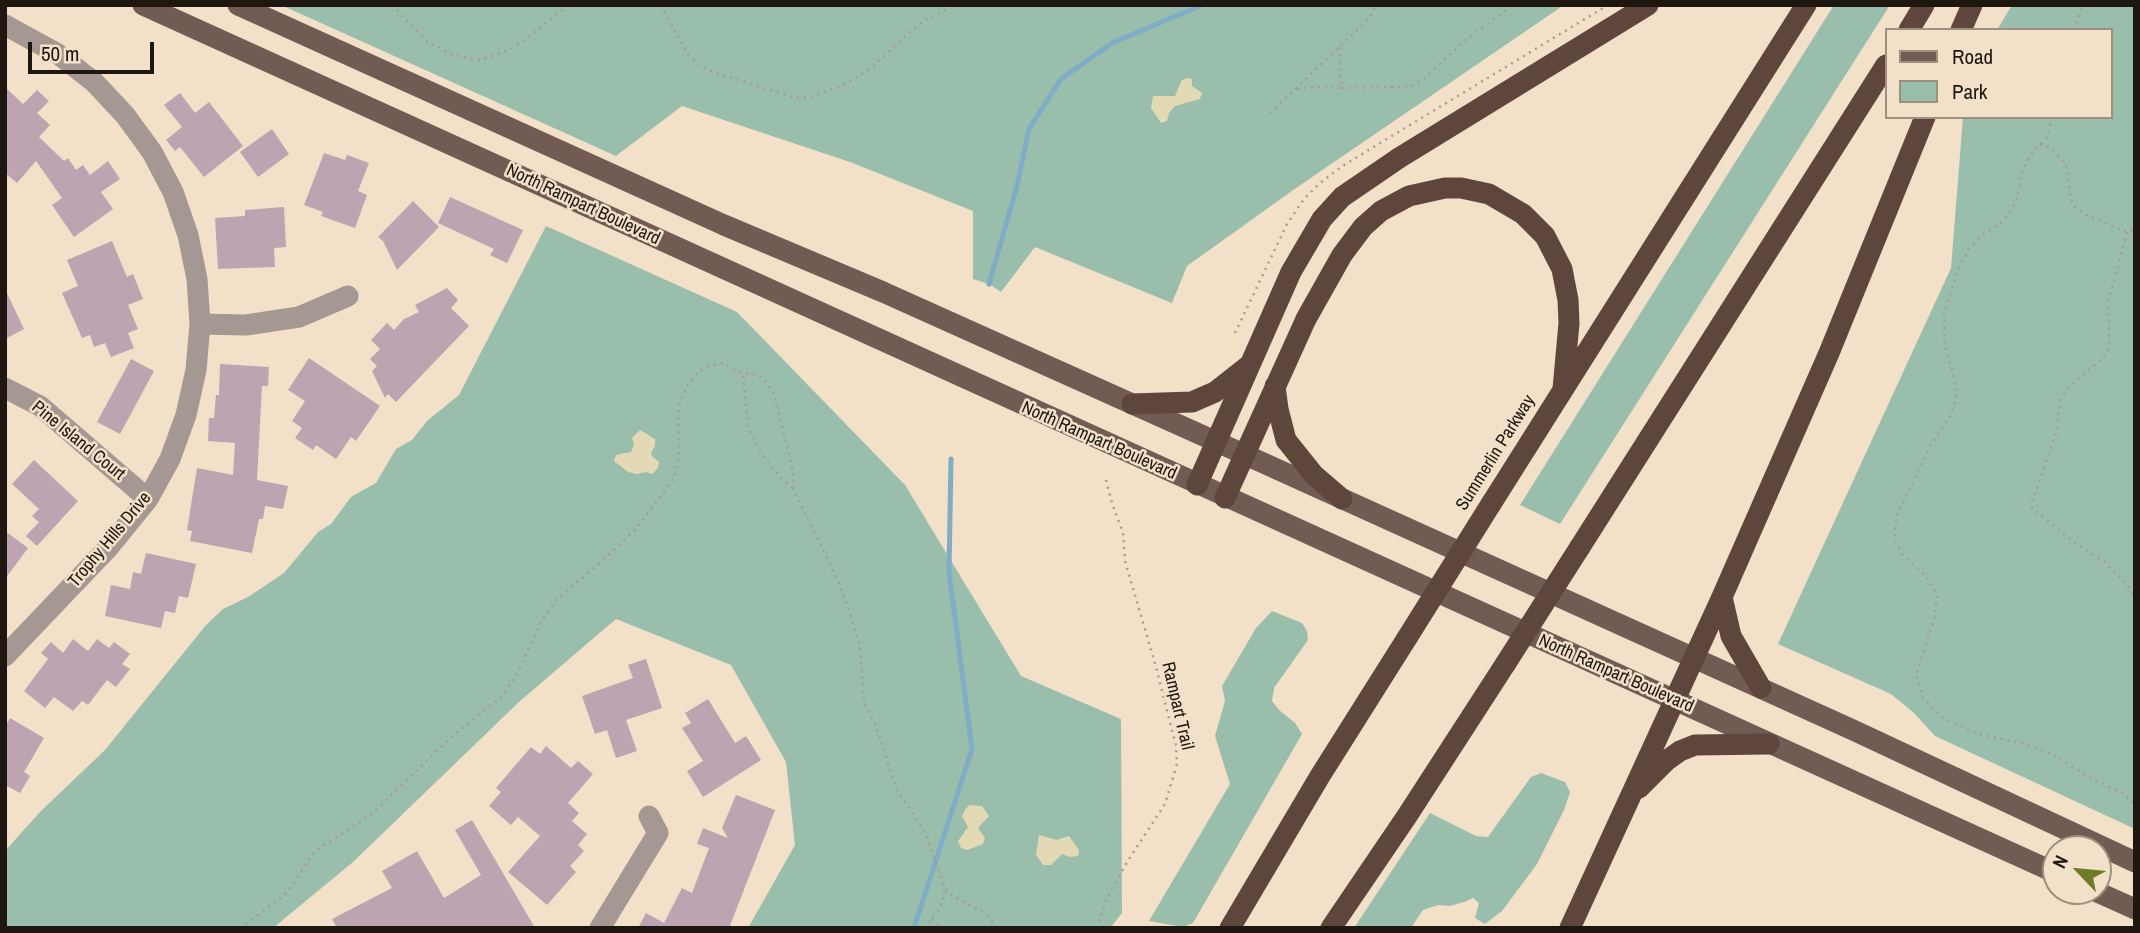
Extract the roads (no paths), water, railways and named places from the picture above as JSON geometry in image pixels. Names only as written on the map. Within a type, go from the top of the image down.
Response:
[{"type":"highway","points":[[1198,485],[1291,272],[1322,219],[1342,197],[1399,158],[1648,5]]},
{"type":"highway","name":"Summerlin Parkway","points":[[1230,928],[1320,776],[1806,5]]},
{"type":"highway","points":[[1910,28],[1924,5]]},
{"type":"highway","points":[[1962,28],[1972,5]]},
{"type":"highway","points":[[1331,928],[1506,663],[1884,68]]},
{"type":"highway","points":[[1570,928],[1722,597],[1829,353],[1924,119]]},
{"type":"highway","points":[[1225,498],[1306,319],[1342,255],[1363,227],[1381,211],[1409,196],[1429,190],[1461,188],[1489,194],[1513,207],[1533,223],[1555,252],[1562,269],[1568,300],[1569,323],[1563,388]]},
{"type":"highway","points":[[1132,404],[1192,402],[1215,392],[1250,365]]},
{"type":"highway","points":[[1275,386],[1286,439],[1314,475],[1342,499]]},
{"type":"highway","points":[[1722,597],[1731,636],[1761,688]]},
{"type":"highway","points":[[1630,797],[1666,761],[1686,748],[1704,743],[1769,744]]},
{"type":"main road","name":"North Rampart Boulevard","points":[[144,5],[2042,867]]},
{"type":"main road","points":[[237,5],[724,225],[883,292],[1245,454],[1761,688],[2135,862]]},
{"type":"main road","points":[[2112,899],[2135,909]]},
{"type":"street","name":"Trophy Hills Drive","points":[[5,24],[58,54],[94,82],[125,115],[152,152],[173,192],[188,235],[197,279],[200,324],[196,370],[186,415],[170,458],[148,499],[109,547],[5,656]]},
{"type":"street","points":[[200,324],[246,325],[299,317],[348,296]]},
{"type":"street","name":"Pine Island Court","points":[[5,388],[40,406],[148,499]]},
{"type":"street","points":[[600,928],[658,833],[649,816]]},
{"type":"waterway","points":[[989,284],[1017,186],[1029,129],[1061,79],[1112,43],[1202,5]]},
{"type":"waterway","points":[[914,928],[972,749],[949,572],[951,459]]}]
